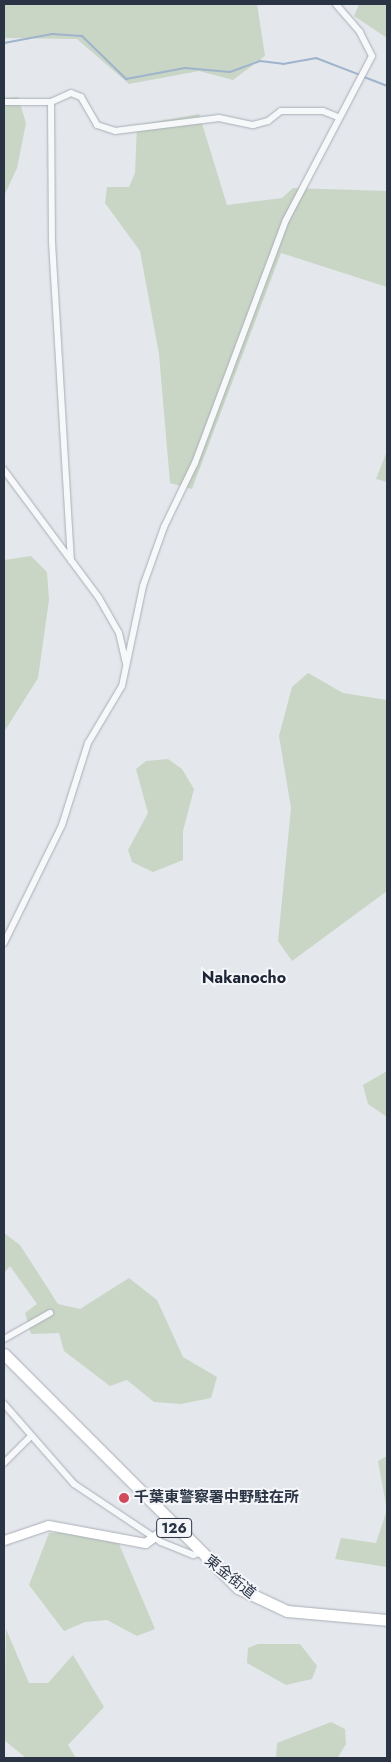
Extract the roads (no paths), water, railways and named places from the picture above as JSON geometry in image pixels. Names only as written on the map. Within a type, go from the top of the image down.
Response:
[{"type":"highway","name":"東金街道","points":[[4,1354],[170,1525],[238,1588],[268,1605],[306,1614],[387,1620]]},
{"type":"main road","points":[[4,1540],[48,1525],[138,1544],[157,1538],[170,1525]]},
{"type":"street","points":[[4,943],[62,825],[88,743],[116,701],[127,668],[138,602],[164,527],[195,463],[286,220],[338,117],[350,99],[372,56],[360,32],[336,4]]},
{"type":"street","points":[[4,102],[50,102],[71,93],[81,97],[96,125],[115,131],[219,118],[253,125],[268,121],[280,111],[324,111],[338,117]]},
{"type":"street","points":[[50,102],[52,242],[70,560]]},
{"type":"street","points":[[4,470],[70,560],[120,633],[127,668]]},
{"type":"street","points":[[4,1339],[50,1313]]},
{"type":"street","points":[[4,1404],[30,1437],[74,1484],[157,1538],[193,1556],[199,1553]]},
{"type":"street","points":[[4,1464],[30,1437]]},
{"type":"waterway","points":[[4,43],[52,34],[82,36],[126,79],[185,68],[230,72],[260,61],[283,64],[316,58],[360,75]]},
{"type":"waterway","points":[[364,77],[387,86]]},
{"type":"place","name":"千葉東警察署中野駐在所","points":[[124,1498]]},
{"type":"district","name":"Nakanocho","points":[[244,978]]}]
